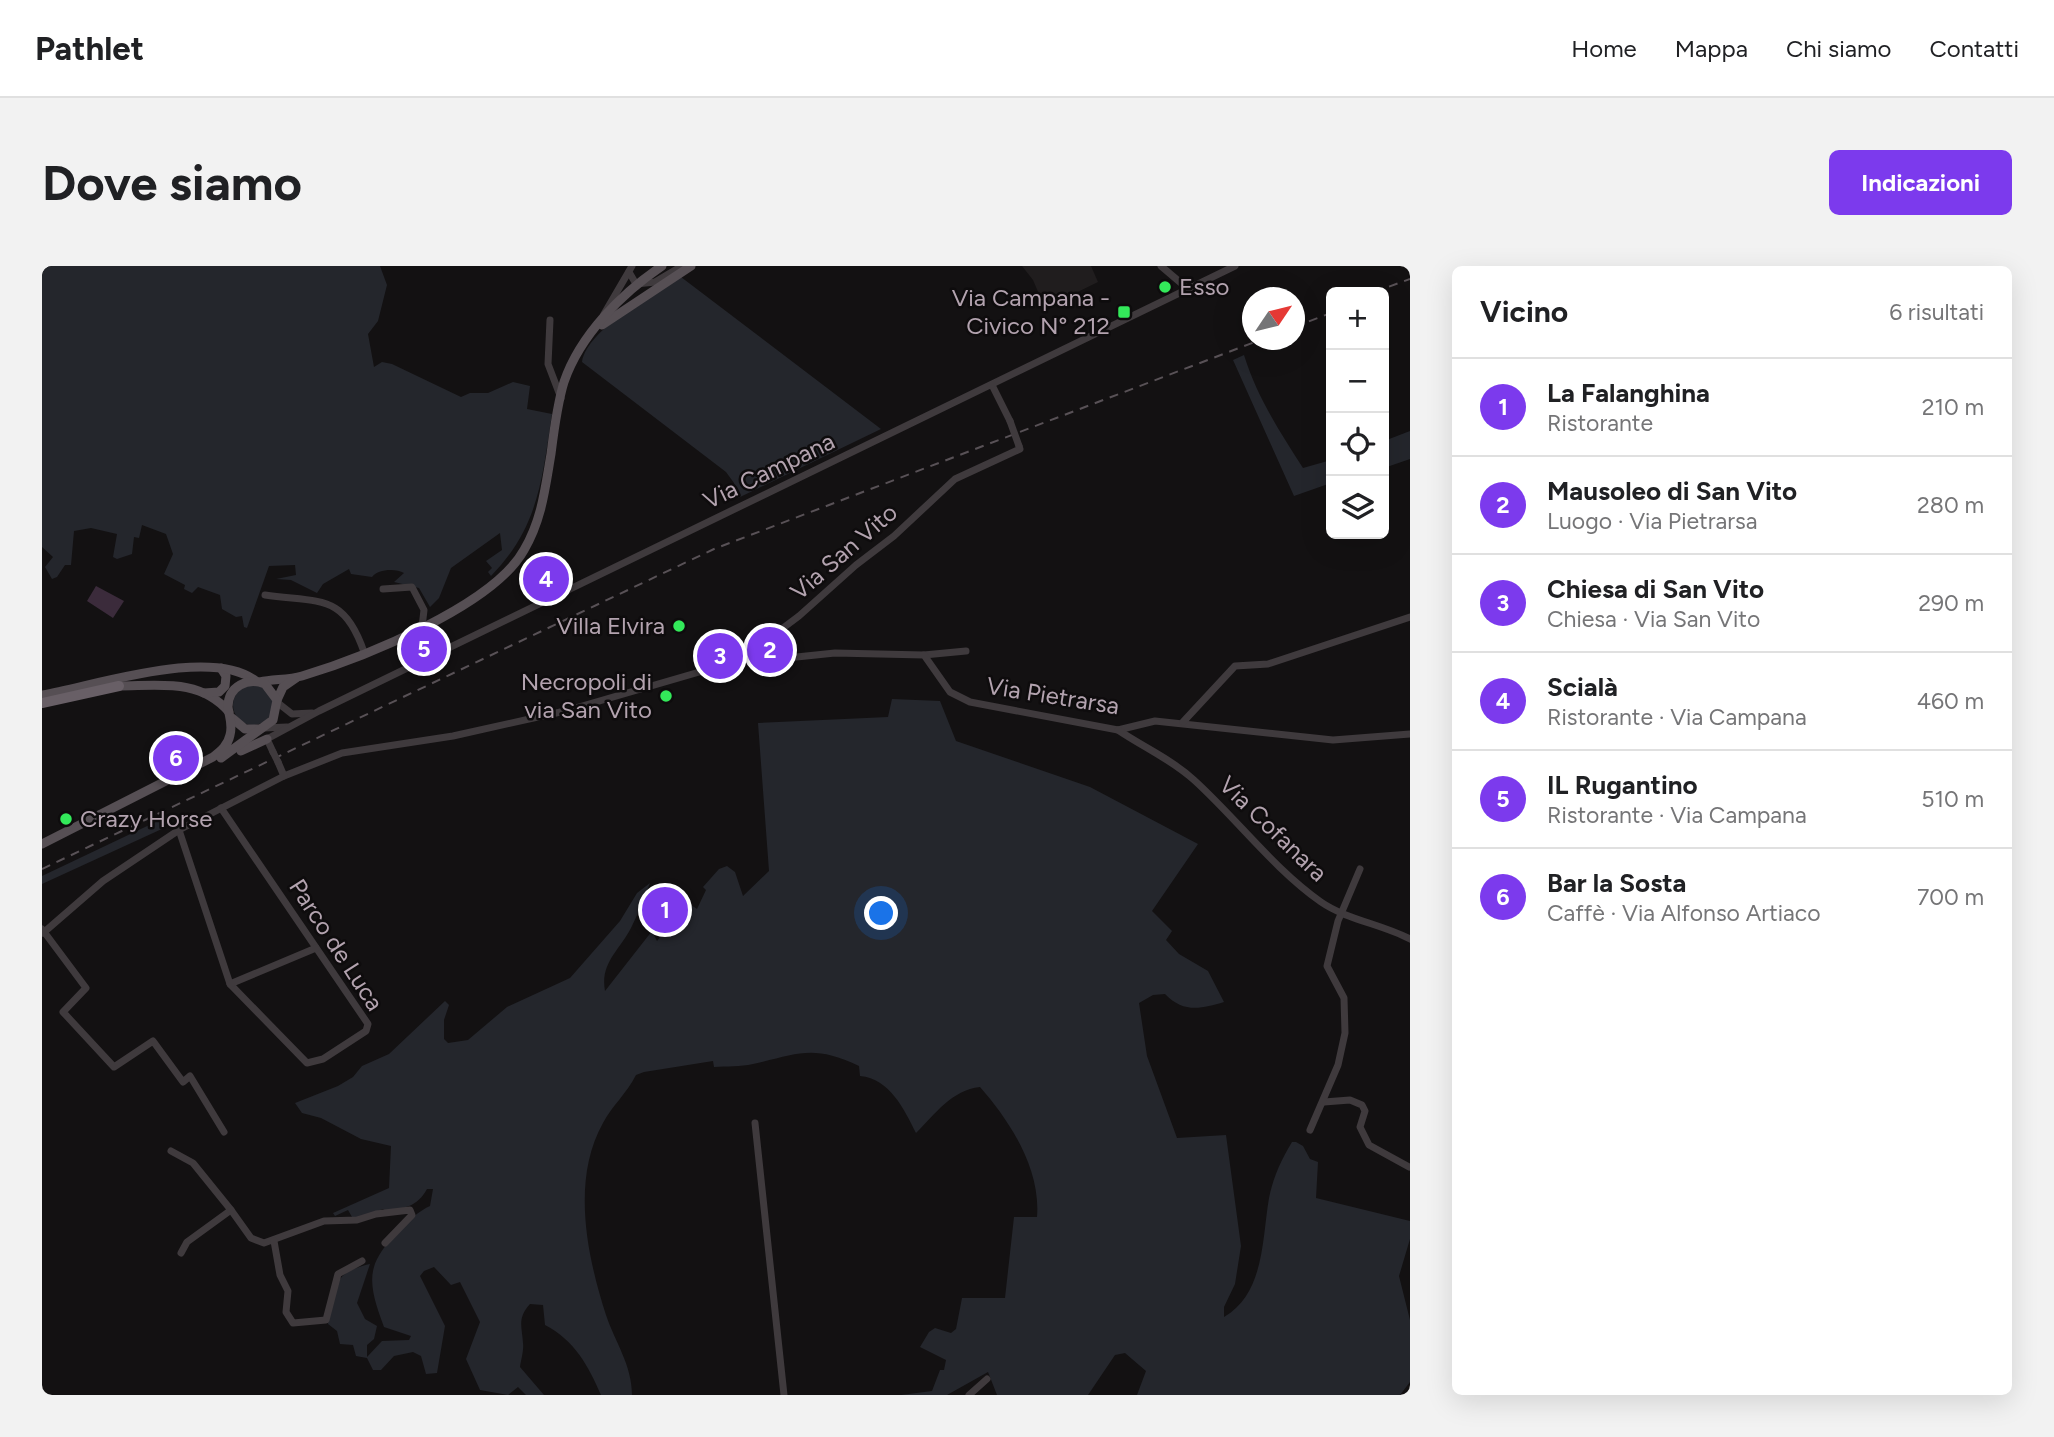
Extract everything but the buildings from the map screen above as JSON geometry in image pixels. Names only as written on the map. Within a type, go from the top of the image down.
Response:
[{"type":"highway","points":[[42,703],[119,686]]},
{"type":"main road","points":[[221,758],[273,720],[283,687],[298,677],[422,626],[501,580],[523,553],[544,503],[561,398],[565,380],[577,354],[636,284],[662,266]]},
{"type":"main road","points":[[595,330],[691,266]]},
{"type":"main road","points":[[42,695],[188,667],[221,668],[246,675],[269,687],[278,701]]},
{"type":"main road","points":[[188,667],[182,676],[188,687]]},
{"type":"main road","points":[[204,693],[223,690],[226,676],[221,668]]},
{"type":"main road","points":[[197,766],[226,745],[229,700],[234,690],[244,683],[298,677]]},
{"type":"main road","points":[[86,687],[156,683],[188,687],[204,693],[245,729],[263,729]]},
{"type":"main road","points":[[42,844],[197,766],[267,739]]},
{"type":"street","points":[[630,269],[636,284],[655,282],[682,266]]},
{"type":"street","points":[[1161,266],[1188,289]]},
{"type":"street","name":"Via Campana","points":[[267,739],[319,711],[1236,266]]},
{"type":"street","points":[[595,330],[630,269]]},
{"type":"street","points":[[550,320],[548,364],[561,398]]},
{"type":"street","name":"Via San Vito","points":[[179,830],[285,776],[342,753],[453,736],[565,711],[751,657],[759,646],[894,536],[955,479],[1020,448],[992,384]]},
{"type":"street","points":[[383,589],[412,587],[424,610],[422,626]]},
{"type":"street","points":[[265,595],[339,608],[354,626],[364,652]]},
{"type":"street","points":[[1183,722],[1235,666],[1268,664],[1410,617]]},
{"type":"street","points":[[751,657],[787,658],[835,653],[924,655],[966,651]]},
{"type":"street","name":"Via Pietrarsa","points":[[924,655],[950,692],[970,702],[1118,730],[1155,721],[1333,740],[1410,734]]},
{"type":"street","name":"Via Campana","points":[[278,701],[292,714],[319,711]]},
{"type":"street","points":[[263,729],[291,727]]},
{"type":"street","name":"Via Cofanara","points":[[1118,730],[1159,754],[1193,779],[1302,887],[1340,914],[1369,921],[1410,939]]},
{"type":"street","points":[[267,739],[285,776]]},
{"type":"street","name":"Parco de Luca","points":[[179,830],[230,984],[307,1063],[323,1059],[366,1031],[368,1024],[221,808]]},
{"type":"street","points":[[179,830],[103,881],[43,932],[86,988],[63,1012],[114,1067],[153,1041],[183,1082],[190,1076],[224,1132]]},
{"type":"street","points":[[1310,1130],[1341,1056],[1345,1033],[1344,998],[1327,966],[1340,914],[1360,869]]},
{"type":"street","points":[[230,984],[316,948]]},
{"type":"street","points":[[1324,1102],[1350,1100],[1362,1105],[1365,1111],[1360,1127],[1369,1145],[1409,1167]]},
{"type":"street","points":[[755,1123],[784,1395]]},
{"type":"street","points":[[171,1151],[193,1163],[251,1238],[257,1242],[274,1241],[324,1221],[357,1220],[376,1214],[410,1210],[412,1214],[385,1243]]},
{"type":"street","points":[[181,1253],[187,1241],[231,1210]]},
{"type":"street","points":[[274,1241],[280,1275],[288,1291],[286,1312],[293,1323],[325,1322],[338,1274],[362,1261]]},
{"type":"street","points":[[970,1395],[988,1379]]},
{"type":"shaded area","points":[[42,266],[380,266],[387,285],[378,321],[368,334],[374,367],[382,362],[392,364],[461,397],[470,393],[488,393],[513,382],[530,386],[527,409],[552,414],[536,501],[519,539],[491,576],[488,572],[492,568],[486,561],[502,550],[500,533],[451,568],[439,598],[430,607],[419,588],[394,582],[404,573],[401,571],[382,571],[372,577],[351,574],[349,569],[323,584],[317,593],[291,580],[276,579],[296,575],[295,565],[269,566],[247,628],[244,627],[242,616],[236,617],[222,609],[220,595],[198,587],[192,593],[184,589],[185,585],[164,574],[173,554],[166,534],[142,525],[139,538],[134,537],[132,554],[117,559],[113,557],[117,534],[91,528],[74,531],[71,565],[65,565],[57,577],[52,579],[45,567],[53,557],[42,547]]},
{"type":"shaded area","points":[[1022,266],[1091,266],[1098,282],[1045,308],[1033,280]]},
{"type":"shaded area","points":[[681,277],[881,429],[738,498],[734,483],[726,472],[582,362],[587,349],[609,325]]},
{"type":"shaded area","points":[[1244,355],[1262,400],[1303,468],[1326,461],[1326,485],[1294,496],[1233,360]]},
{"type":"shaded area","points":[[1410,431],[1410,459],[1389,466],[1389,439]]},
{"type":"shaded area","points":[[96,586],[124,601],[113,618],[87,601]]},
{"type":"shaded area","points":[[253,685],[261,686],[267,691],[272,697],[272,713],[267,719],[261,724],[253,725],[245,724],[239,719],[234,713],[233,705],[234,697],[239,691],[245,686]]},
{"type":"shaded area","points":[[892,699],[940,701],[956,741],[1090,787],[1198,844],[1152,911],[1172,931],[1166,940],[1179,954],[1208,971],[1224,1002],[1193,1008],[1179,1004],[1165,994],[1153,995],[1139,1003],[1147,1056],[1177,1138],[1226,1135],[1241,1246],[1235,1284],[1224,1307],[1224,1317],[1237,1307],[1254,1279],[1273,1183],[1288,1149],[1292,1142],[1296,1142],[1303,1146],[1310,1159],[1318,1162],[1316,1198],[1410,1221],[1410,1239],[1399,1276],[1410,1320],[1410,1382],[1400,1395],[1137,1395],[1146,1371],[1125,1353],[1115,1355],[1088,1395],[997,1395],[988,1372],[947,1395],[901,1395],[932,1391],[940,1370],[944,1370],[946,1360],[920,1347],[929,1332],[935,1328],[951,1333],[956,1329],[962,1298],[1005,1298],[1014,1217],[1037,1217],[1034,1181],[1029,1164],[1012,1130],[980,1087],[952,1098],[916,1133],[901,1105],[888,1089],[871,1078],[860,1076],[859,1066],[817,1053],[794,1054],[743,1066],[714,1067],[713,1061],[644,1072],[636,1075],[603,1123],[593,1145],[587,1169],[585,1218],[599,1292],[626,1364],[632,1395],[601,1395],[572,1346],[545,1325],[543,1305],[530,1304],[522,1318],[523,1349],[520,1367],[544,1395],[526,1395],[518,1387],[508,1395],[480,1390],[466,1359],[480,1322],[460,1282],[451,1285],[434,1267],[420,1276],[445,1326],[437,1373],[426,1374],[421,1356],[413,1352],[394,1356],[381,1370],[373,1370],[367,1358],[356,1356],[353,1345],[340,1344],[337,1331],[328,1324],[337,1284],[348,1272],[370,1264],[357,1303],[365,1319],[377,1326],[374,1339],[367,1345],[367,1357],[382,1341],[409,1340],[411,1336],[384,1327],[374,1298],[372,1274],[377,1259],[389,1241],[414,1216],[430,1206],[433,1189],[427,1189],[419,1200],[405,1207],[386,1211],[383,1209],[359,1218],[352,1217],[348,1210],[335,1216],[333,1213],[389,1188],[391,1146],[361,1139],[321,1118],[302,1113],[295,1103],[338,1086],[353,1077],[362,1066],[389,1054],[445,1001],[449,1005],[444,1020],[444,1039],[448,1043],[468,1040],[507,1007],[570,978],[620,921],[637,893],[650,883],[631,928],[608,965],[604,981],[605,991],[652,931],[657,941],[688,903],[697,909],[706,890],[703,887],[719,869],[727,866],[735,872],[743,896],[769,871],[758,723],[888,717]]},
{"type":"shaded area","points":[[164,818],[164,828],[42,884],[42,876]]},
{"type":"railway","points":[[1388,287],[1410,279]]},
{"type":"railway","points":[[1305,323],[1326,315]]},
{"type":"railway","points":[[42,869],[714,549],[1242,347]]},
{"type":"place","name":"Esso","points":[[1165,287]]},
{"type":"place","name":"Via Campana - Civico N° 212","points":[[1124,312]]},
{"type":"place","name":"Scialà","points":[[546,579]]},
{"type":"place","name":"Villa Elvira","points":[[679,626]]},
{"type":"place","name":"IL Rugantino","points":[[424,649]]},
{"type":"place","name":"Mausoleo di San Vito","points":[[770,650]]},
{"type":"place","name":"Chiesa di San Vito","points":[[720,656]]},
{"type":"place","name":"Necropoli di via San Vito","points":[[666,696]]},
{"type":"place","name":"Bar la Sosta","points":[[176,758]]},
{"type":"place","name":"Crazy Horse","points":[[66,819]]},
{"type":"place","name":"La Falanghina","points":[[665,910]]}]
